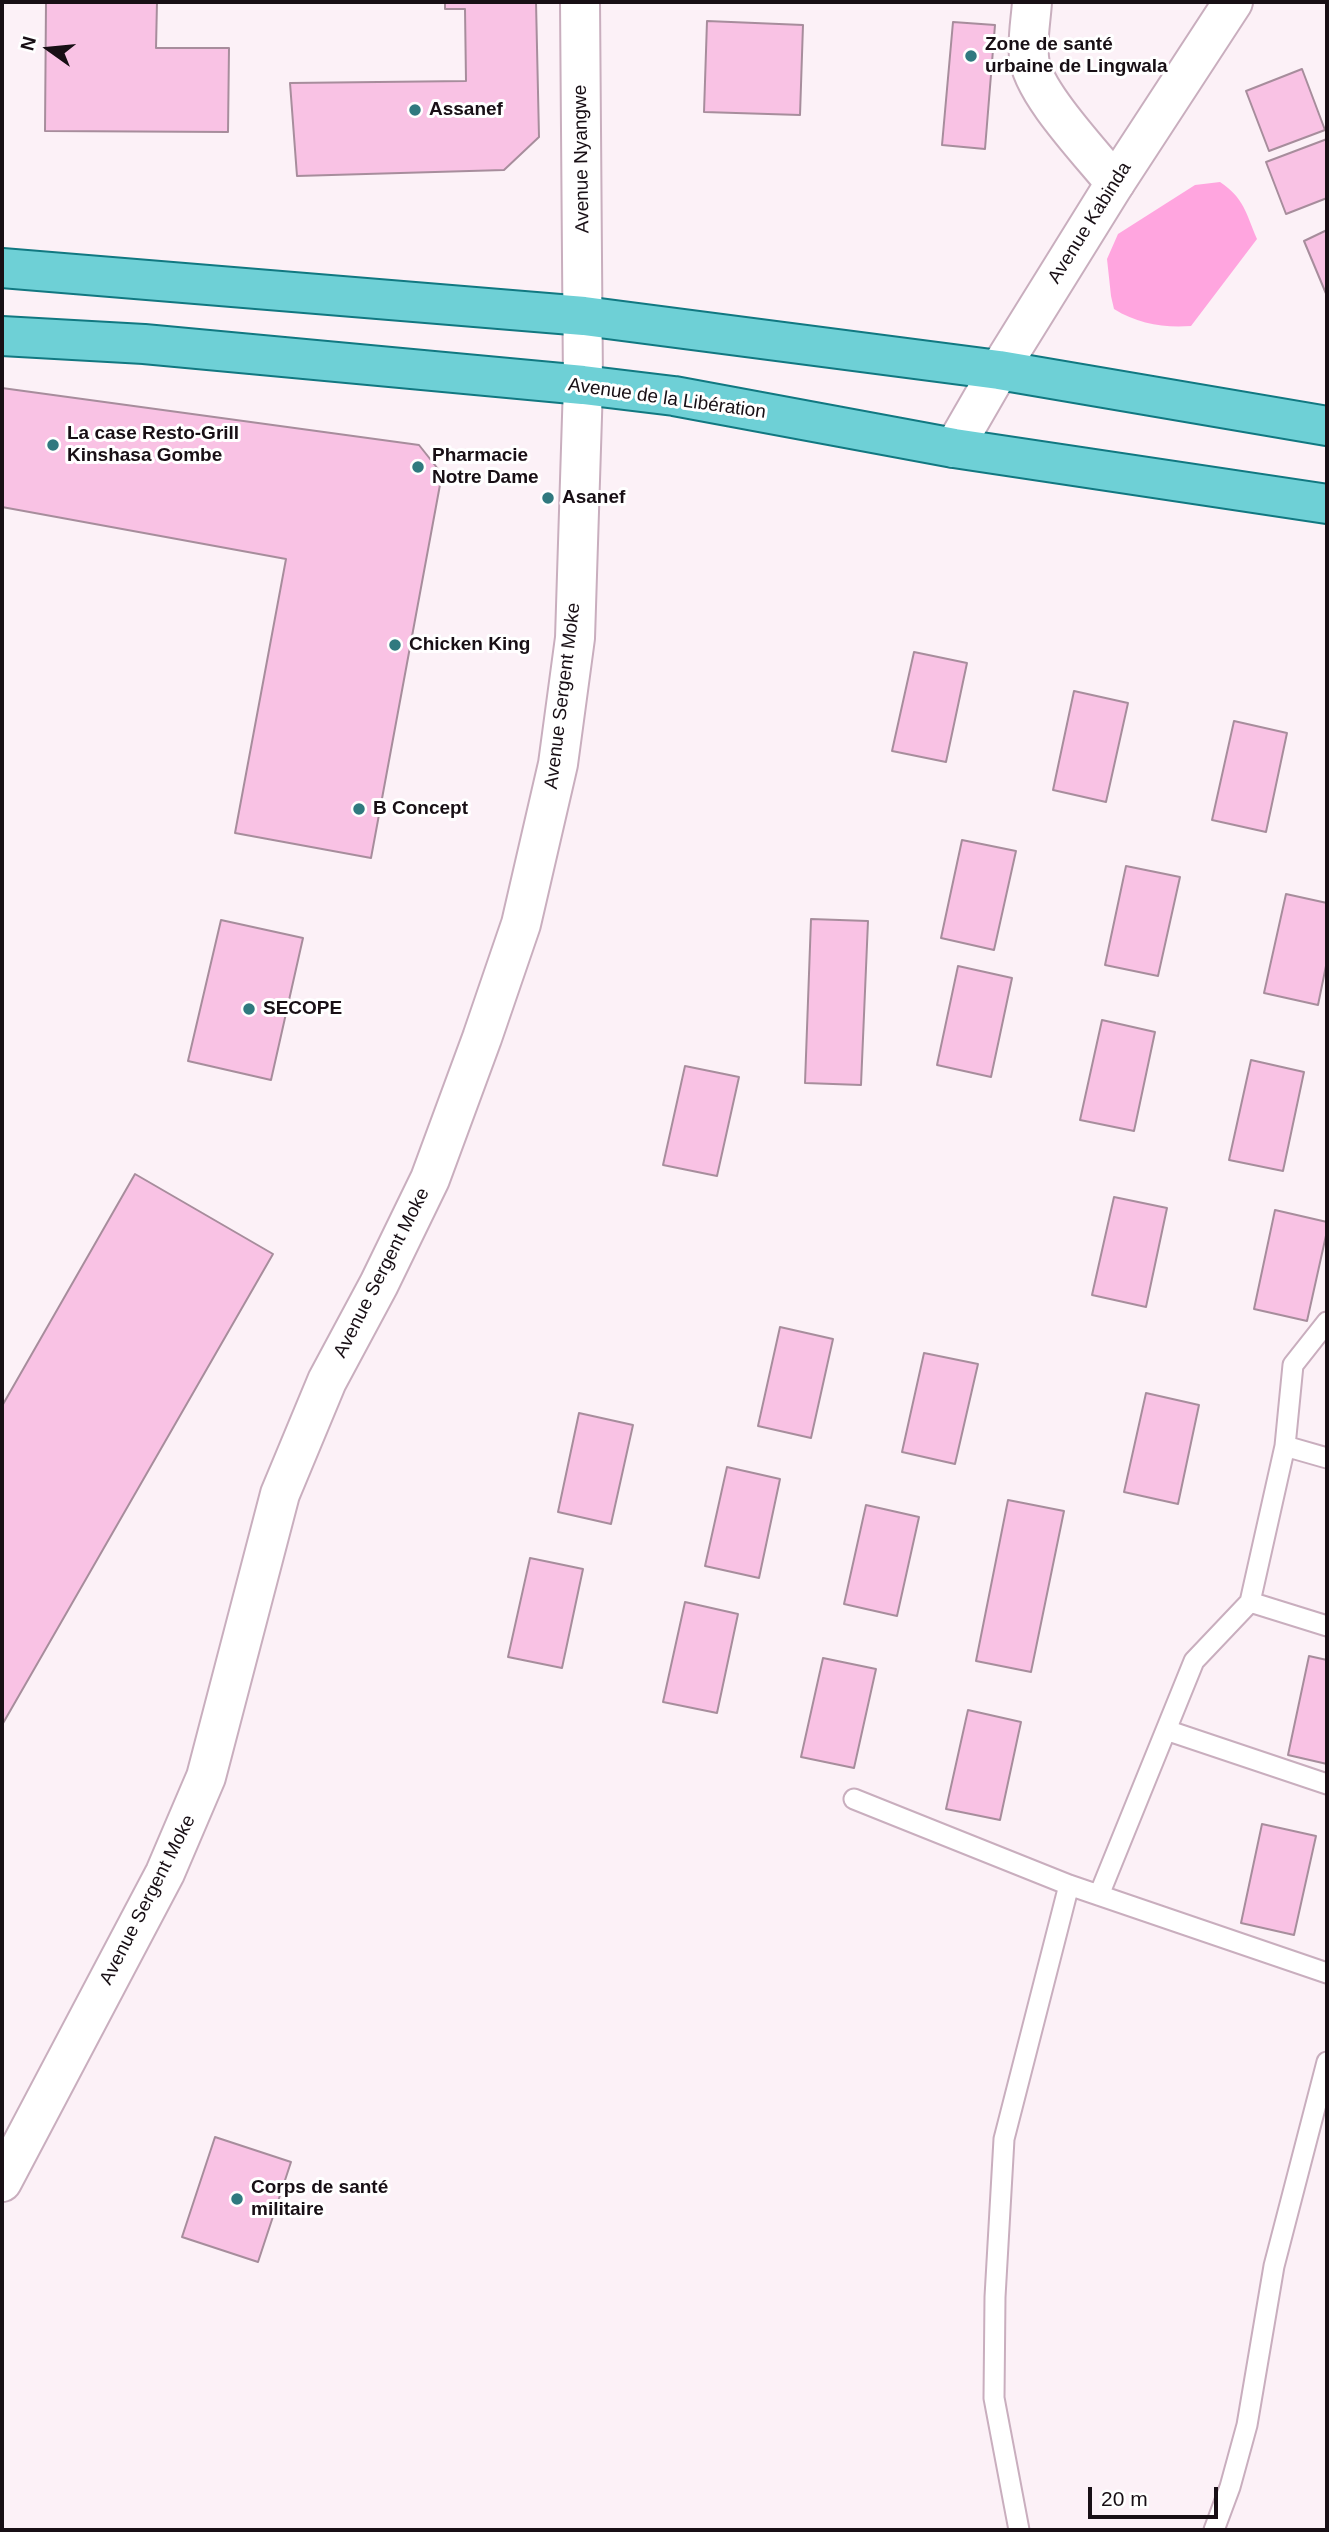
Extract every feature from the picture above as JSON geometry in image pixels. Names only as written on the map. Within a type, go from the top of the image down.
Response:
[{"type":"main road","name":"Avenue Nyangwe","points":[[580,2],[584,316]]},
{"type":"main road","points":[[1032,2],[1028,56],[1032,74],[1041,92],[1115,183]]},
{"type":"main road","name":"Avenue Kabinda","points":[[954,448],[1115,183],[1233,2]]},
{"type":"main road","points":[[2,268],[584,316],[999,370],[1327,426]]},
{"type":"main road","name":"Avenue Sergent Moke","points":[[2,2182],[165,1873],[186,1828],[206,1777],[219,1731],[280,1494],[327,1381],[379,1284],[430,1179],[522,924],[558,764],[575,638],[584,316]]},
{"type":"main road","name":"Avenue de la Libération","points":[[2,336],[144,344],[674,396],[954,448],[1327,504]]},
{"type":"lane","points":[[1099,1895],[1195,1661],[1250,1602],[1285,1446],[1293,1365],[1327,1322]]},
{"type":"lane","points":[[1285,1446],[1327,1458]]},
{"type":"lane","points":[[1250,1602],[1327,1626]]},
{"type":"lane","points":[[1166,1730],[1327,1784]]},
{"type":"lane","points":[[854,1799],[1069,1885],[1327,1973]]},
{"type":"lane","points":[[1019,2530],[994,2398],[995,2297],[1004,2139],[1069,1885]]},
{"type":"lane","points":[[1214,2530],[1230,2487],[1247,2425],[1274,2266],[1327,2062]]},
{"type":"shaded area","points":[[1220,182],[1239,200],[1257,239],[1191,326],[1151,324],[1114,309],[1107,259],[1118,234],[1195,185]]},
{"type":"building","points":[[46,2],[157,2],[156,48],[229,48],[228,132],[45,131]]},
{"type":"building","name":"Assanef","points":[[445,2],[536,2],[539,137],[504,170],[297,176],[290,83],[466,81],[465,9],[445,9]]},
{"type":"building","points":[[707,21],[803,25],[800,115],[704,112]]},
{"type":"building","name":"Zone de santé urbaine de Lingwala","points":[[953,22],[995,25],[985,149],[942,145]]},
{"type":"building","points":[[1302,69],[1325,130],[1269,151],[1246,91]]},
{"type":"building","points":[[1327,139],[1327,198],[1286,214],[1266,162]]},
{"type":"building","points":[[1327,230],[1327,296],[1304,241]]},
{"type":"building","points":[[2,388],[419,445],[442,474],[371,858],[235,833],[286,559],[2,507]]},
{"type":"building","points":[[914,652],[967,663],[946,762],[892,751]]},
{"type":"building","points":[[1074,691],[1128,703],[1106,802],[1053,790]]},
{"type":"building","points":[[1234,721],[1287,733],[1266,832],[1212,820]]},
{"type":"building","points":[[962,840],[1016,851],[994,950],[941,938]]},
{"type":"building","points":[[1126,866],[1180,877],[1158,976],[1105,965]]},
{"type":"building","points":[[1286,894],[1327,903],[1327,961],[1318,1005],[1264,993]]},
{"type":"building","points":[[811,919],[868,921],[861,1085],[805,1083]]},
{"type":"building","points":[[221,920],[303,938],[271,1080],[188,1061]]},
{"type":"building","points":[[958,966],[1012,978],[991,1077],[937,1065]]},
{"type":"building","points":[[1102,1020],[1155,1032],[1134,1131],[1080,1120]]},
{"type":"building","points":[[1251,1060],[1304,1072],[1283,1171],[1229,1160]]},
{"type":"building","points":[[685,1066],[739,1077],[717,1176],[663,1165]]},
{"type":"building","points":[[135,1174],[273,1254],[2,1725],[2,1406]]},
{"type":"building","points":[[1114,1197],[1167,1208],[1146,1307],[1092,1295]]},
{"type":"building","points":[[1275,1210],[1327,1222],[1307,1321],[1254,1309]]},
{"type":"building","points":[[780,1327],[833,1339],[811,1438],[758,1426]]},
{"type":"building","points":[[924,1353],[978,1364],[955,1464],[902,1452]]},
{"type":"building","points":[[1146,1393],[1199,1405],[1178,1504],[1124,1492]]},
{"type":"building","points":[[579,1413],[633,1425],[611,1524],[558,1512]]},
{"type":"building","points":[[727,1467],[780,1479],[759,1578],[705,1566]]},
{"type":"building","points":[[1008,1500],[1064,1511],[1031,1672],[976,1661]]},
{"type":"building","points":[[866,1505],[919,1517],[897,1616],[844,1604]]},
{"type":"building","points":[[530,1558],[583,1569],[562,1668],[508,1657]]},
{"type":"building","points":[[685,1602],[738,1614],[717,1713],[663,1702]]},
{"type":"building","points":[[1309,1656],[1327,1660],[1327,1764],[1288,1755]]},
{"type":"building","points":[[823,1658],[876,1669],[854,1768],[801,1757]]},
{"type":"building","points":[[968,1710],[1021,1722],[1000,1820],[946,1809]]},
{"type":"building","points":[[1262,1824],[1316,1836],[1294,1935],[1241,1923]]},
{"type":"building","name":"Corps de santé militaire","points":[[215,2137],[291,2162],[258,2262],[182,2237]]},
{"type":"place","name":"Zone de santé urbaine de Lingwala","points":[[971,56]]},
{"type":"place","name":"Assanef","points":[[415,110]]},
{"type":"place","name":"La case Resto-Grill Kinshasa Gombe","points":[[53,445]]},
{"type":"place","name":"Pharmacie Notre Dame","points":[[418,467]]},
{"type":"place","name":"Asanef","points":[[548,498]]},
{"type":"place","name":"Chicken King","points":[[395,645]]},
{"type":"place","name":"B Concept","points":[[359,809]]},
{"type":"place","name":"SECOPE","points":[[249,1009]]},
{"type":"place","name":"Corps de santé militaire","points":[[237,2199]]}]
